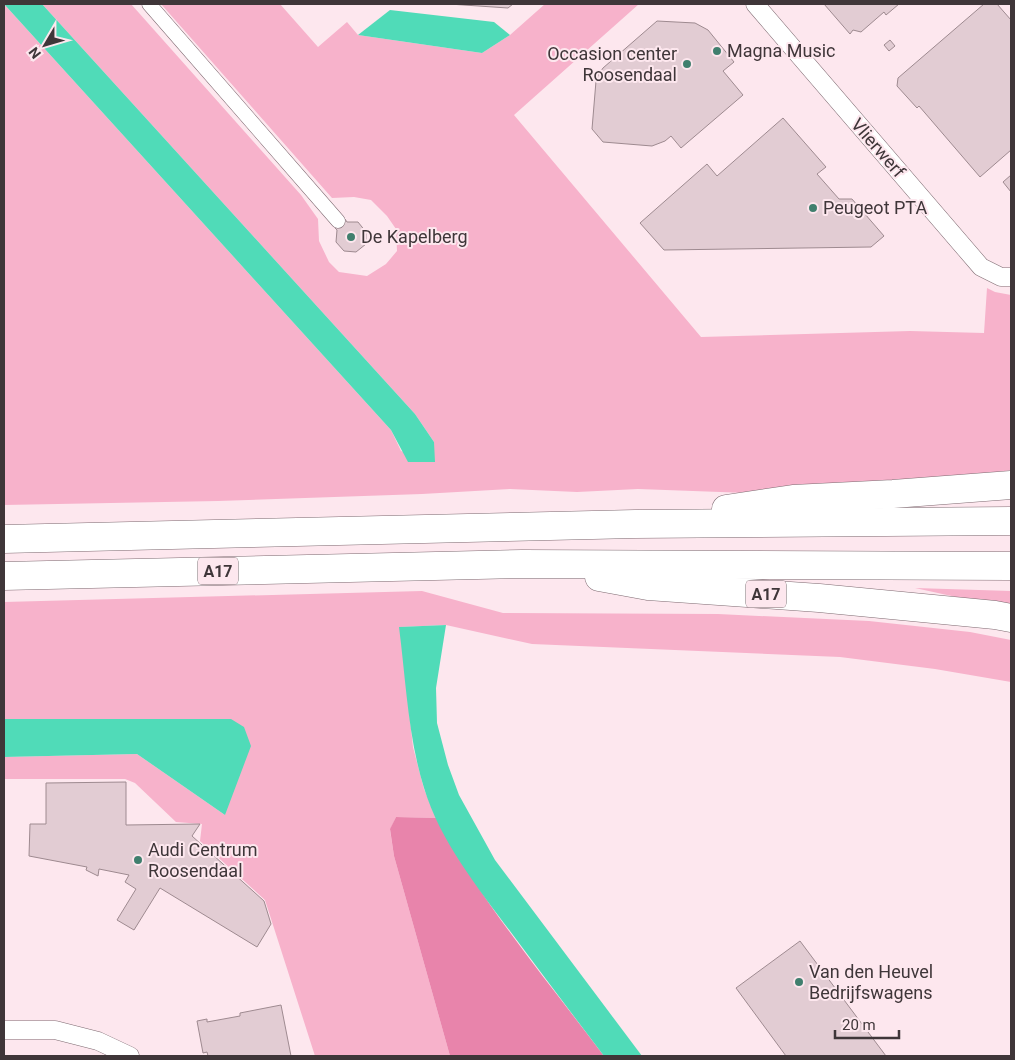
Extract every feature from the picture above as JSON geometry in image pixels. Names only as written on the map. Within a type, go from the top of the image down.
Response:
[{"type":"highway","name":"A17","points":[[635,524],[793,499],[1011,486]]},
{"type":"highway","name":"A17","points":[[4,539],[635,524],[1011,521]]},
{"type":"highway","name":"A17","points":[[522,564],[648,586],[819,598],[1011,618]]},
{"type":"highway","name":"A17","points":[[4,576],[522,564],[1011,566]]},
{"type":"street","points":[[149,4],[338,221]]},
{"type":"street","name":"Vlierwerf","points":[[755,4],[981,267],[1001,277],[1011,277]]},
{"type":"street","points":[[4,1030],[55,1030],[98,1041],[130,1056]]},
{"type":"shaded area","points":[[4,4],[391,430],[401,451],[434,462],[434,442],[415,414],[42,4],[131,4],[301,195],[318,219],[319,241],[329,262],[339,272],[367,276],[386,264],[397,251],[396,229],[387,216],[371,200],[354,197],[332,198],[161,4],[280,4],[318,47],[347,22],[358,35],[482,53],[510,35],[545,4],[639,4],[514,115],[701,337],[910,331],[984,333],[987,288],[995,292],[1011,295],[1011,470],[985,474],[748,493],[638,489],[577,492],[510,489],[218,501],[4,505]]},
{"type":"shaded area","points":[[4,4],[42,4],[415,414],[434,442],[435,462],[408,462],[391,430]]},
{"type":"shaded area","points":[[390,10],[494,22],[510,35],[482,53],[358,35]]},
{"type":"shaded area","points":[[915,588],[1011,591],[1011,609]]},
{"type":"shaded area","points":[[422,591],[503,613],[718,614],[869,621],[970,632],[1011,640],[1011,682],[935,669],[840,657],[532,644],[446,625],[400,627],[413,747],[424,789],[436,818],[396,817],[390,830],[394,856],[450,1056],[315,1056],[265,900],[200,841],[202,824],[176,822],[135,783],[125,779],[4,779],[4,757],[137,754],[225,815],[231,719],[4,719],[4,602]]},
{"type":"shaded area","points":[[446,625],[436,688],[437,723],[448,765],[459,795],[495,860],[642,1056],[604,1056],[473,881],[450,845],[431,808],[414,749],[399,627]]},
{"type":"shaded area","points":[[4,719],[231,719],[244,727],[251,746],[225,815],[137,754],[4,757]]},
{"type":"shaded area","points":[[396,817],[436,818],[494,910],[604,1056],[450,1056],[394,856],[390,829]]},
{"type":"building","points":[[449,4],[513,4],[508,8]]},
{"type":"building","points":[[824,4],[899,4],[886,15],[884,12],[861,32],[853,30],[850,34]]},
{"type":"building","points":[[984,4],[997,4],[1011,20],[1011,150],[980,177],[919,106],[917,108],[897,86],[898,78]]},
{"type":"building","points":[[657,21],[695,23],[708,30],[734,62],[723,71],[743,95],[681,148],[671,136],[665,141],[652,146],[603,142],[592,129],[598,75],[603,68]]},
{"type":"building","points":[[890,40],[895,46],[889,51],[884,45]]},
{"type":"building","points":[[783,118],[826,167],[817,174],[839,199],[852,199],[884,236],[871,247],[664,250],[640,223],[707,164],[717,176]]},
{"type":"building","points":[[1011,175],[1011,192],[1003,182]]},
{"type":"building","name":"De Kapelberg","points":[[345,219],[347,222],[358,222],[366,232],[366,244],[356,252],[344,251],[336,242],[337,230],[335,228]]},
{"type":"building","points":[[126,782],[126,825],[200,824],[192,836],[264,901],[271,924],[257,947],[160,888],[134,930],[117,920],[136,889],[125,882],[129,875],[99,869],[98,876],[86,870],[87,867],[29,856],[30,824],[46,824],[46,783]]},
{"type":"building","points":[[800,941],[886,1056],[786,1056],[736,988]]},
{"type":"building","points":[[281,1005],[291,1056],[208,1056],[207,1052],[203,1053],[197,1021],[207,1019],[207,1022],[240,1016],[240,1013]]},
{"type":"place","name":"Magna Music","points":[[717,51]]},
{"type":"place","name":"Occasion center Roosendaal","points":[[687,64]]},
{"type":"place","name":"Peugeot PTA","points":[[813,208]]},
{"type":"place","name":"De Kapelberg","points":[[351,237]]},
{"type":"place","name":"Audi Centrum Roosendaal","points":[[138,860]]},
{"type":"place","name":"Van den Heuvel Bedrijfswagens","points":[[799,982]]}]
